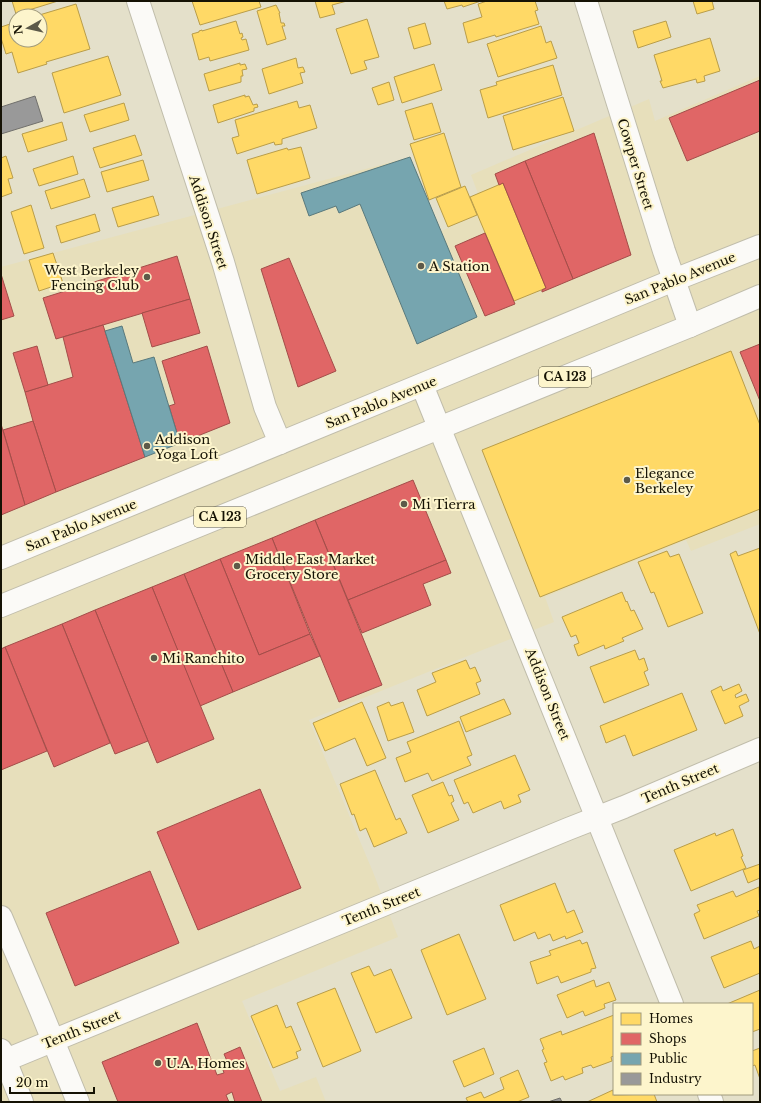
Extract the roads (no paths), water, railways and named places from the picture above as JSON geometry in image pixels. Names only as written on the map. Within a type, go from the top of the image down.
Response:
[{"type":"street","name":"Addison Street","points":[[138,1],[223,262],[265,407],[280,443]]},
{"type":"street","name":"Cowper Street","points":[[586,1],[664,251],[690,326]]},
{"type":"street","name":"San Pablo Avenue","points":[[1,558],[674,280],[760,246]]},
{"type":"street","name":"CA 123","points":[[1,606],[690,326],[760,296]]},
{"type":"street","name":"Addison Street","points":[[422,385],[672,1003]]},
{"type":"street","name":"Tenth Street","points":[[2,1057],[53,1041],[624,807],[760,749]]},
{"type":"street","points":[[1,917],[78,1102]]},
{"type":"street","points":[[2,1057],[22,1102]]},
{"type":"place","name":"A Station","points":[[421,266]]},
{"type":"place","name":"West Berkeley Fencing Club","points":[[147,277]]},
{"type":"place","name":"Addison Yoga Loft","points":[[147,446]]},
{"type":"place","name":"Elegance Berkeley","points":[[627,480]]},
{"type":"place","name":"Mi Tierra","points":[[404,504]]},
{"type":"place","name":"Middle East Market Grocery Store","points":[[237,566]]},
{"type":"place","name":"Mi Ranchito","points":[[154,658]]},
{"type":"place","name":"U.A. Homes","points":[[158,1063]]}]
